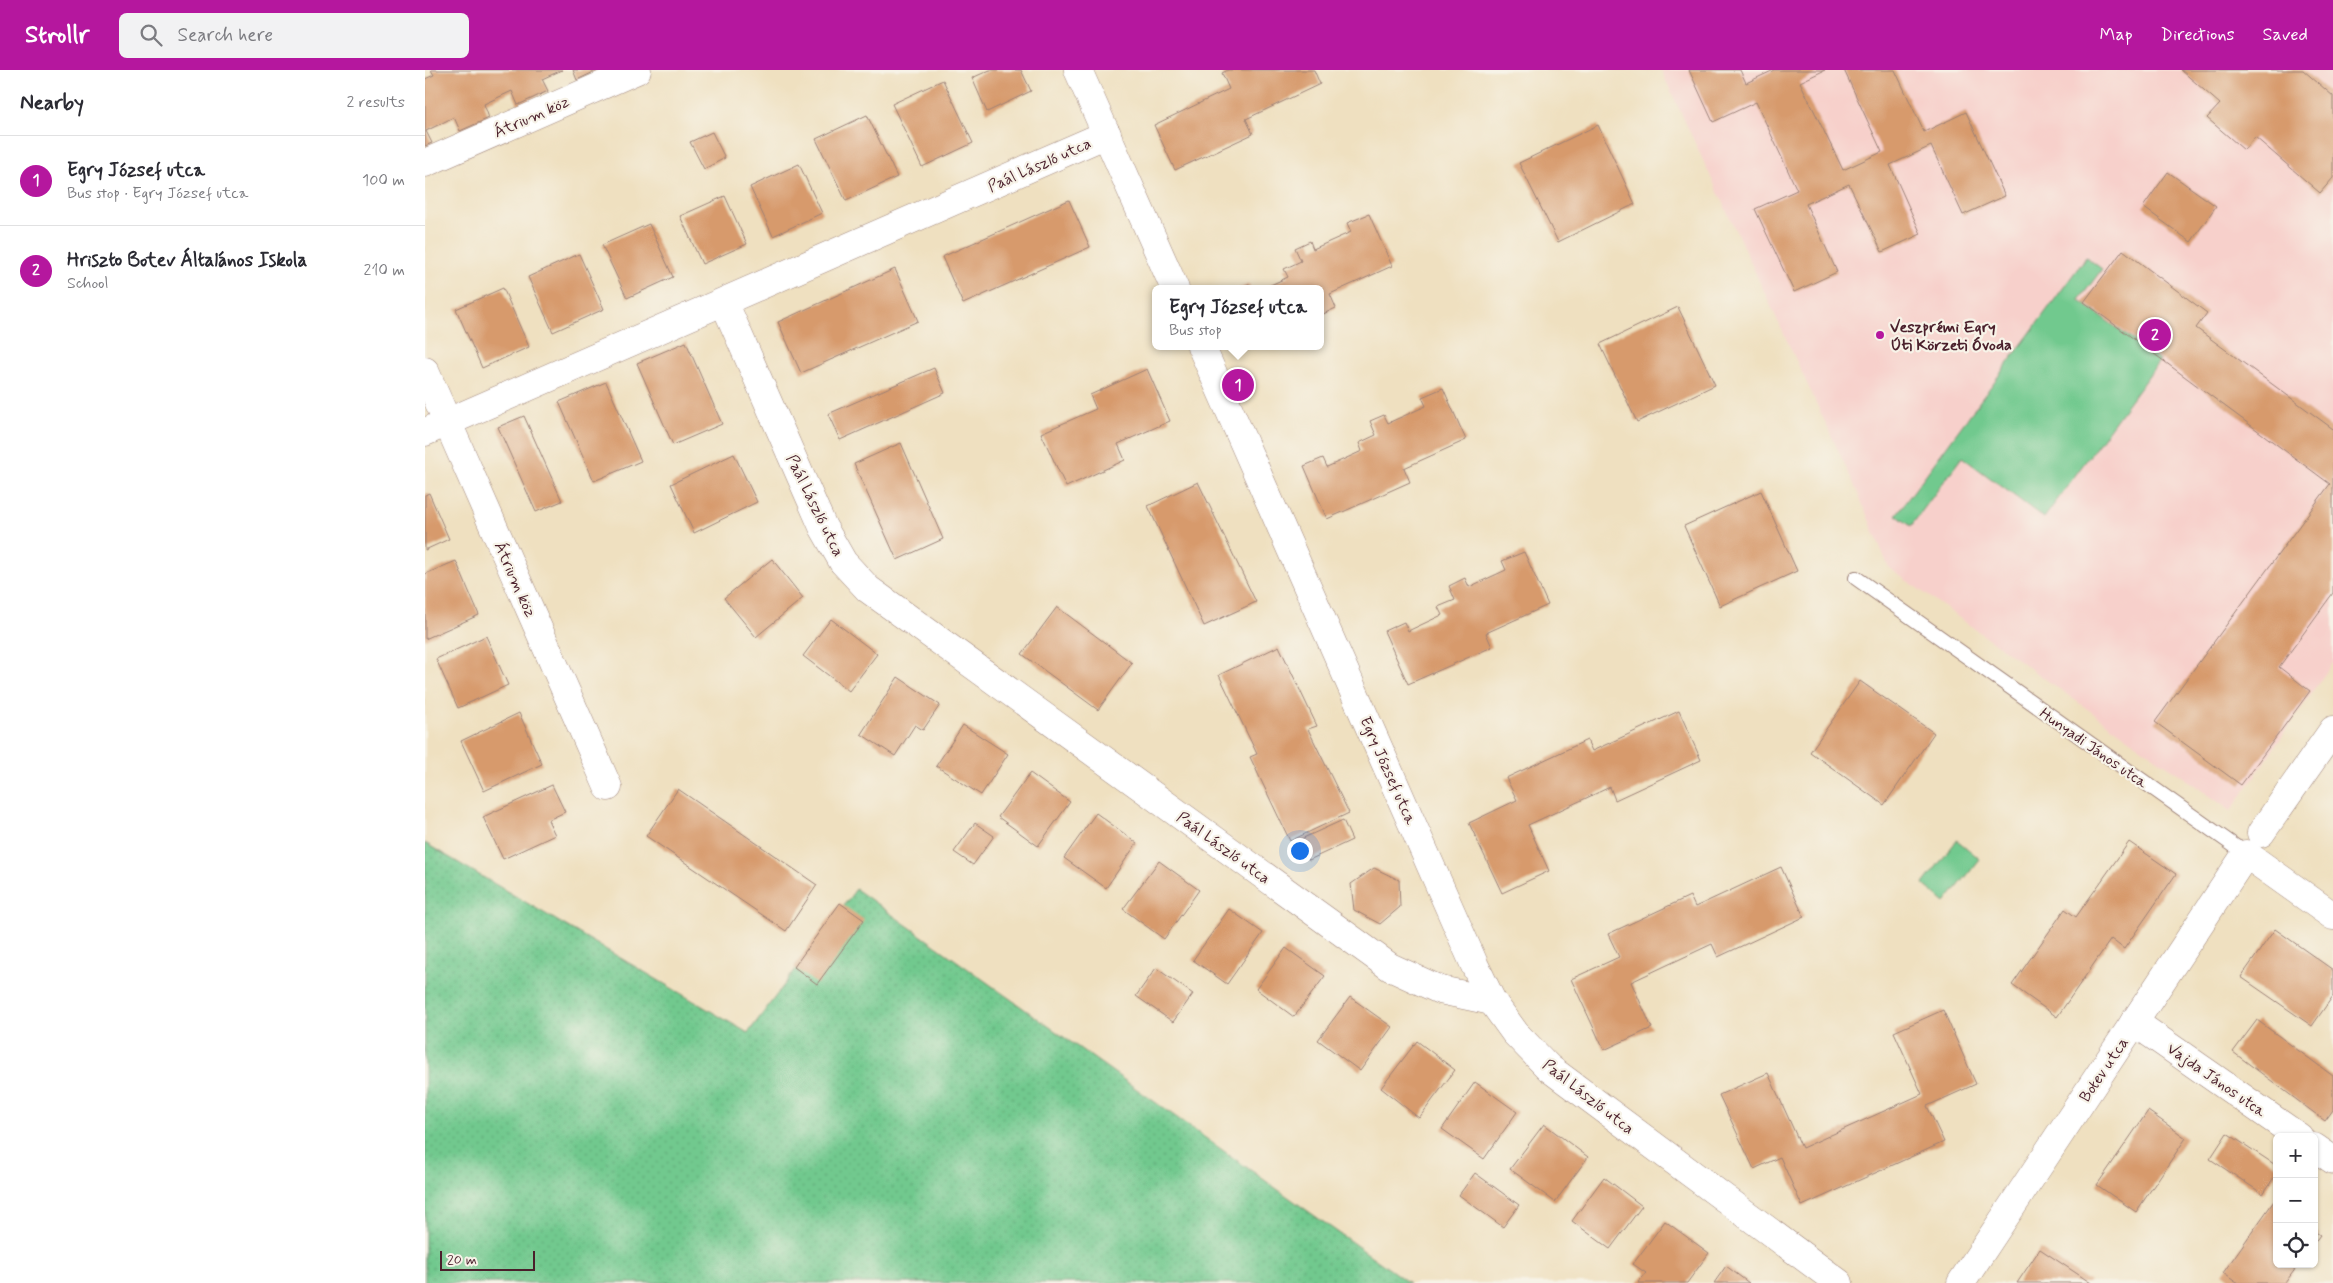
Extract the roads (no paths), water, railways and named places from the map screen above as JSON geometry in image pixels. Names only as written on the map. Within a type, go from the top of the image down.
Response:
[{"type":"street","name":"Átrium köz","points":[[425,163],[637,70]]},
{"type":"street","points":[[1078,70],[1173,285]]},
{"type":"street","name":"Paál László utca","points":[[436,427],[1107,134]]},
{"type":"street","name":"Paál László utca","points":[[724,302],[823,527],[843,562],[868,589],[1390,967],[1440,990],[1492,1001],[1515,1033],[1549,1068],[1839,1283]]},
{"type":"street","name":"Egry József utca","points":[[1203,350],[1492,1001]]},
{"type":"street","name":"Átrium köz","points":[[425,371],[436,427],[608,787]]},
{"type":"street","name":"Botev utca","points":[[1961,1283],[2253,844],[2333,730]]},
{"type":"street","name":"Hunyadi János utca","points":[[2253,844],[2333,916]]},
{"type":"street","name":"Vajda János utca","points":[[2134,1022],[2293,1133]]},
{"type":"street","points":[[2318,1150],[2333,1160]]},
{"type":"lane","name":"Hunyadi János utca","points":[[1856,578],[2253,844]]},
{"type":"place","name":"Veszprémi Egry Úti Körzeti Óvoda","points":[[1880,335]]},
{"type":"place","name":"Hriszto Botev Általános Iskola","points":[[2155,335]]},
{"type":"place","name":"Egry József utca","points":[[1238,385]]}]
